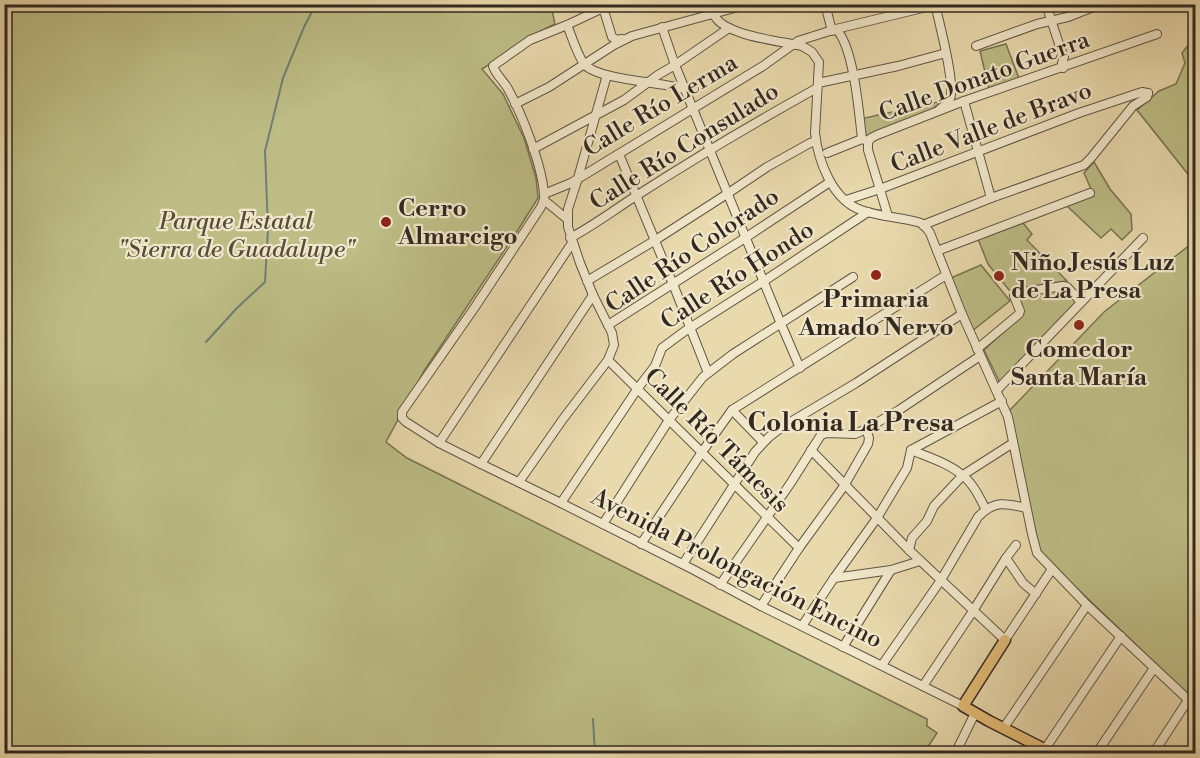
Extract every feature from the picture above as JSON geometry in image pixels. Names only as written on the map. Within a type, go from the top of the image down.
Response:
[{"type":"main road","points":[[963,706],[1005,640]]},
{"type":"main road","name":"Avenida Prolongación Encino","points":[[963,706],[1050,751]]},
{"type":"street","points":[[712,4],[713,14],[717,20],[729,28],[806,47],[815,54],[820,65],[816,141],[819,155],[830,182],[857,209],[920,223],[991,198],[964,101]]},
{"type":"street","points":[[515,104],[549,87],[584,63],[626,39],[749,4]]},
{"type":"street","points":[[825,4],[834,30],[841,36],[851,62],[865,140],[888,216]]},
{"type":"street","points":[[1046,4],[1064,57],[1063,68]]},
{"type":"street","points":[[976,46],[1037,24],[1068,17],[1101,4]]},
{"type":"street","points":[[931,114],[948,102],[951,95],[946,53],[935,5]]},
{"type":"street","name":"Calle Río Lerma","points":[[544,197],[619,154],[803,39],[935,5]]},
{"type":"street","points":[[567,219],[544,197],[533,149],[507,87],[493,67],[531,40],[567,25],[603,6],[612,37],[617,40],[626,39]]},
{"type":"street","points":[[567,25],[584,63],[592,70],[607,75],[684,88]]},
{"type":"street","points":[[662,27],[684,88],[800,368]]},
{"type":"street","points":[[533,149],[624,100],[729,28]]},
{"type":"street","name":"Calle Donato Guerra","points":[[827,153],[964,101],[1157,34]]},
{"type":"street","name":"Calle Río Consulado","points":[[440,443],[571,241],[636,196],[818,85],[946,53]]},
{"type":"street","points":[[607,75],[572,194],[567,219],[571,241],[608,325]]},
{"type":"street","name":"Calle Valle de Bravo","points":[[846,200],[1130,96],[1142,92],[1148,93],[1147,97],[1132,106],[1084,165],[991,198]]},
{"type":"street","points":[[587,281],[654,241],[767,167],[816,141]]},
{"type":"street","points":[[619,154],[708,373]]},
{"type":"street","name":"Calle Río Colorado","points":[[608,360],[615,342],[608,325],[830,182]]},
{"type":"street","points":[[937,250],[1090,193]]},
{"type":"street","name":"Avenida Prolongación Encino","points":[[544,197],[541,207],[476,307],[402,412],[402,418],[440,443],[963,706]]},
{"type":"street","name":"Calle Río Hondo","points":[[561,503],[655,366],[662,348],[868,212]]},
{"type":"street","points":[[920,223],[930,233],[978,353],[1008,417],[1035,549],[1052,569],[1196,707]]},
{"type":"street","points":[[997,390],[1143,238]]},
{"type":"street","points":[[640,544],[732,410],[946,275]]},
{"type":"street","points":[[603,524],[669,420],[699,381],[733,354],[853,277]]},
{"type":"street","points":[[720,585],[819,438],[824,434],[852,434],[866,429],[900,410],[978,353],[1020,313],[1014,296],[1016,293],[1063,286],[1067,287],[1081,302]]},
{"type":"street","points":[[481,464],[593,295]]},
{"type":"street","points":[[683,564],[763,442],[782,427],[856,383],[962,314]]},
{"type":"street","points":[[519,482],[562,419],[608,360]]},
{"type":"street","name":"Calle Río Támesis","points":[[608,360],[799,548]]},
{"type":"street","points":[[802,626],[877,518],[907,468],[911,450],[1002,401]]},
{"type":"street","points":[[732,410],[763,442]]},
{"type":"street","points":[[761,606],[844,486],[868,444],[866,429]]},
{"type":"street","points":[[909,550],[912,538],[927,521],[934,506],[963,475],[1013,443]]},
{"type":"street","points":[[811,450],[920,561],[1005,640],[1052,569]]},
{"type":"street","points":[[911,450],[946,464],[963,475],[977,493],[986,510]]},
{"type":"street","points":[[882,665],[941,580],[978,517],[986,510],[1005,503],[1026,508]]},
{"type":"street","points":[[922,686],[1016,545]]},
{"type":"street","points":[[1006,558],[1023,583],[1036,594]]},
{"type":"street","points":[[834,578],[891,570],[920,561]]},
{"type":"street","points":[[843,647],[891,570]]},
{"type":"street","points":[[1004,729],[1088,604]]},
{"type":"street","points":[[1050,751],[1121,636]]},
{"type":"street","points":[[1096,753],[1154,668]]},
{"type":"street","points":[[1154,753],[1188,700]]},
{"type":"street","points":[[955,753],[975,713]]},
{"type":"green space","name":"Parque Estatal \"Sierra de Guadalupe\"","points":[[4,5],[551,5],[555,24],[482,69],[503,94],[524,138],[536,178],[538,198],[424,371],[386,442],[407,458],[927,719],[927,726],[937,733],[924,753],[5,753]]},
{"type":"green space","points":[[1195,37],[1195,183],[1137,110],[1159,91],[1176,84],[1185,63],[1182,53]]},
{"type":"green space","points":[[1006,44],[1020,81],[989,89],[980,51]]},
{"type":"green space","points":[[942,101],[925,116],[861,142],[860,119]]},
{"type":"green space","points":[[1094,162],[1110,189],[1131,214],[1132,230],[1122,240],[1111,229],[1101,238],[1066,205],[1094,196],[1084,173]]},
{"type":"green space","points":[[1023,223],[1032,234],[1027,240],[1067,281],[1009,290],[988,264],[978,239]]},
{"type":"green space","points":[[1195,241],[1195,701],[1040,553],[1010,410],[1104,312]]},
{"type":"green space","points":[[981,265],[1010,301],[972,331],[951,278]]},
{"type":"green space","points":[[1064,290],[1079,304],[1000,383],[984,350],[1022,315],[1015,295]]},
{"type":"waterway","points":[[206,342],[265,282],[268,229],[265,151],[283,78],[316,4]]},
{"type":"waterway","points":[[593,719],[595,754]]},
{"type":"place","name":"Cerro Almarcigo","points":[[386,222]]},
{"type":"place","name":"Primaria Amado Nervo","points":[[876,275]]},
{"type":"place","name":"Niño Jesús Luz de La Presa","points":[[999,276]]},
{"type":"place","name":"Comedor Santa María","points":[[1079,325]]},
{"type":"district","name":"Colonia La Presa","points":[[851,422]]}]
